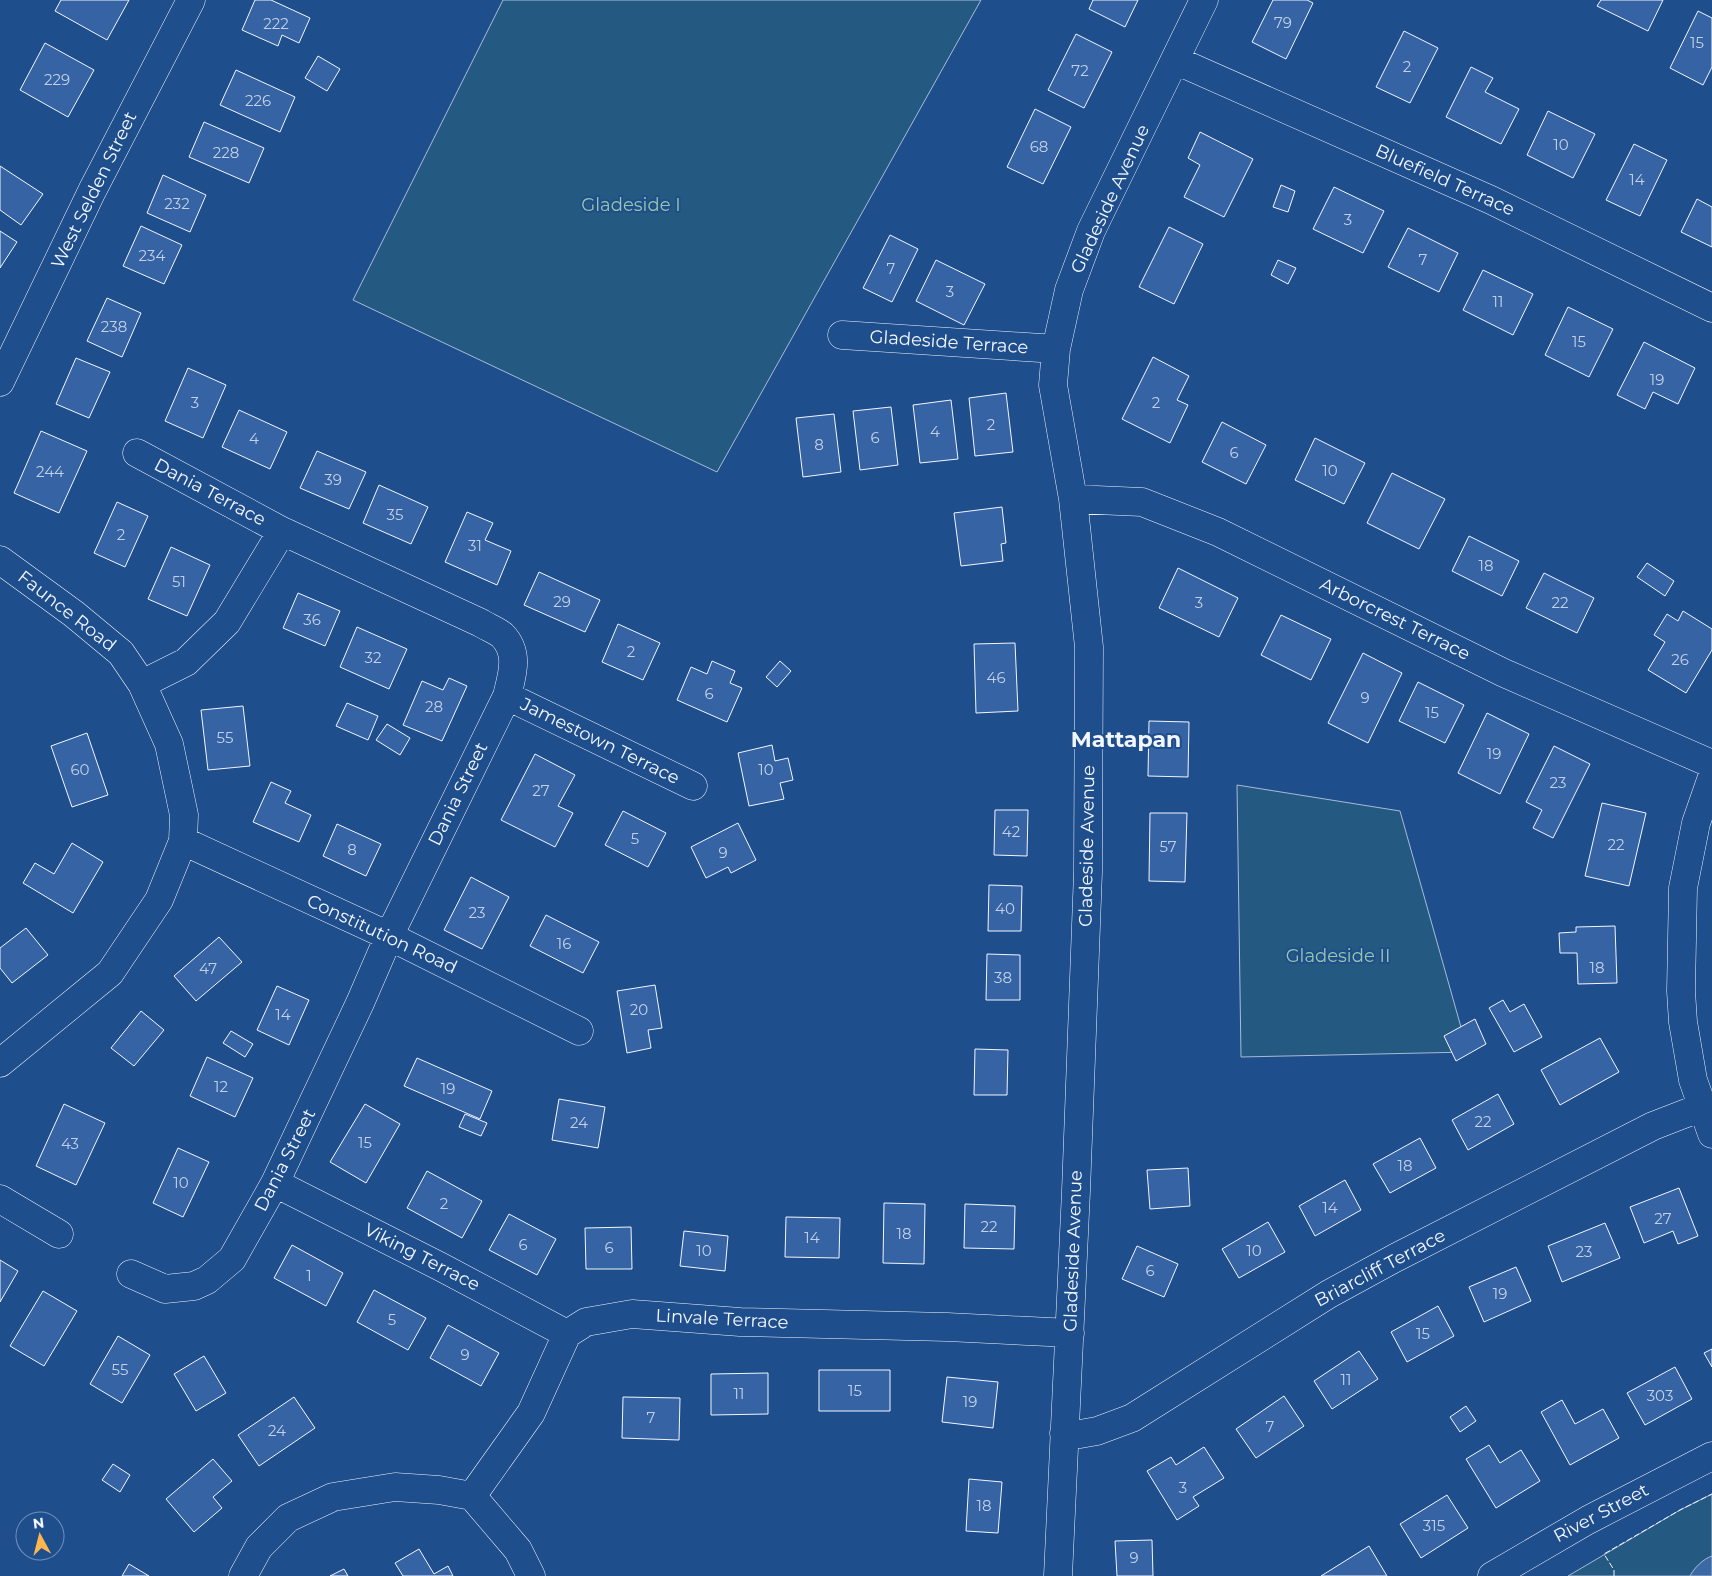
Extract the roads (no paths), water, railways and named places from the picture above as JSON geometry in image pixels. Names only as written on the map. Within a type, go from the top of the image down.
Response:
[{"type":"street","name":"West Selden Street","points":[[0,382],[92,190],[191,0]]},
{"type":"street","name":"Gladeside Avenue","points":[[1058,1576],[1070,1333],[1088,872],[1088,647],[1073,499],[1053,385],[1056,349],[1069,290],[1091,231],[1204,0]]},
{"type":"street","name":"Bluefield Terrace","points":[[1175,60],[1491,200],[1712,308]]},
{"type":"street","name":"Gladeside Terrace","points":[[842,335],[1056,349]]},
{"type":"street","name":"Dania Terrace","points":[[137,453],[282,531]]},
{"type":"street","name":"Arborcrest Terrace","points":[[1073,499],[1142,502],[1218,532],[1504,673],[1712,764]]},
{"type":"street","points":[[142,684],[186,662],[227,622],[282,531]]},
{"type":"street","name":"Dania Street","points":[[131,1274],[165,1289],[194,1286],[207,1280],[232,1259],[275,1184],[360,1003],[389,936],[507,696],[514,669],[511,649],[501,635],[481,623],[282,531]]},
{"type":"street","name":"Faunce Road","points":[[0,560],[74,614],[121,653],[142,684],[169,744],[184,815],[183,842],[159,900],[110,973],[0,1063]]},
{"type":"street","name":"Jamestown Terrace","points":[[507,696],[693,786]]},
{"type":"street","points":[[1712,777],[1696,823],[1683,888],[1681,991],[1683,1022],[1693,1080],[1712,1134]]},
{"type":"street","name":"Constitution Road","points":[[183,842],[389,936],[579,1031]]},
{"type":"street","name":"Briarcliff Terrace","points":[[1064,1433],[1080,1434],[1097,1431],[1132,1418],[1297,1313],[1362,1276],[1653,1126],[1702,1107]]},
{"type":"street","name":"Viking Terrace","points":[[275,1184],[441,1267],[567,1334]]},
{"type":"street","points":[[0,1199],[59,1234]]},
{"type":"street","name":"Linvale Terrace","points":[[567,1334],[586,1322],[632,1314],[740,1322],[947,1327],[1070,1333]]},
{"type":"street","points":[[472,1496],[531,1413],[567,1334]]},
{"type":"street","name":"River Street","points":[[1492,1576],[1580,1524],[1712,1456]]},
{"type":"street","points":[[243,1576],[259,1547],[288,1518],[333,1497],[395,1487],[439,1490],[472,1496],[518,1550],[531,1576]]},
{"type":"district","name":"Mattapan","points":[[1126,739]]},
{"type":"park label","name":"Gladeside I","points":[[631,205]]},
{"type":"park label","name":"Gladeside II","points":[[1338,956]]}]
